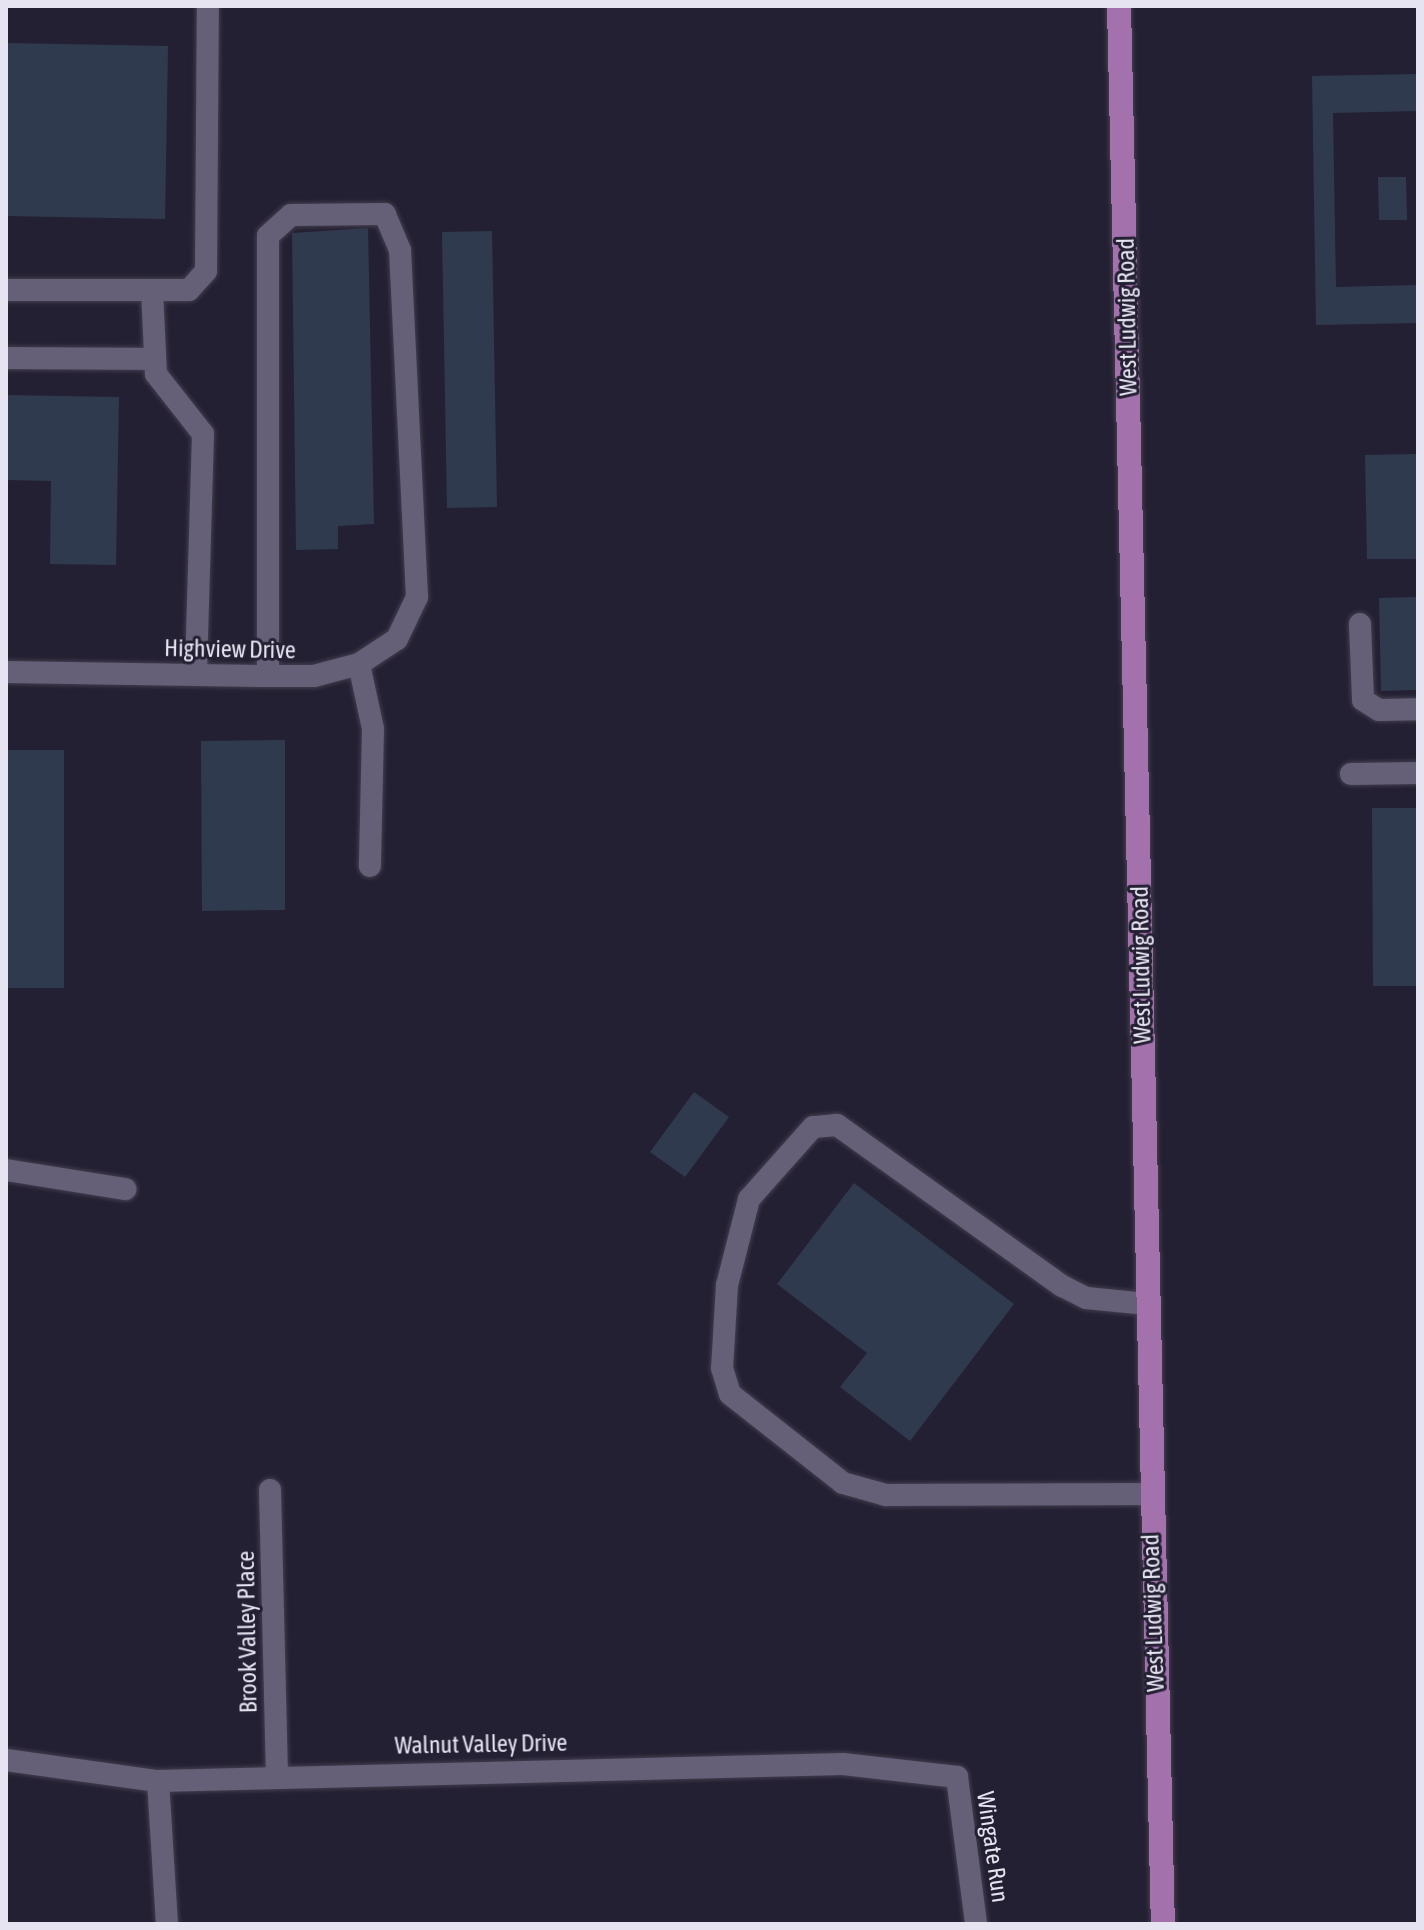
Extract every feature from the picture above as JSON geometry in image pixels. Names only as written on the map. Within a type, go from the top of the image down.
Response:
[{"type":"main road","name":"West Ludwig Road","points":[[1119,6],[1150,1494],[1163,1924]]},
{"type":"street","points":[[6,290],[189,290],[206,271],[208,6]]},
{"type":"street","name":"Highview Drive","points":[[6,672],[268,676],[314,676],[359,664],[397,639],[417,597],[400,250],[385,214],[291,215],[268,236],[268,676]]},
{"type":"street","points":[[152,290],[156,374],[203,434],[196,675]]},
{"type":"street","points":[[6,358],[153,359]]},
{"type":"street","points":[[1360,624],[1363,700],[1379,710],[1418,709]]},
{"type":"street","points":[[359,664],[373,729],[370,866]]},
{"type":"street","points":[[1351,774],[1418,773]]},
{"type":"street","points":[[1147,1304],[1086,1298],[1062,1286],[837,1125],[813,1127],[749,1199],[727,1285],[722,1368],[730,1394],[843,1483],[886,1495],[1150,1494]]},
{"type":"street","points":[[6,1170],[125,1189]]},
{"type":"street","name":"Brook Valley Place","points":[[270,1490],[277,1773]]},
{"type":"street","name":"Walnut Valley Drive","points":[[6,1760],[158,1781],[277,1773],[843,1764],[957,1777]]},
{"type":"street","name":"Wingate Run","points":[[957,1777],[976,1924]]},
{"type":"street","points":[[158,1781],[167,1924]]},
{"type":"building","points":[[6,43],[168,46],[165,219],[6,216]]},
{"type":"building","points":[[1418,74],[1418,111],[1333,113],[1336,287],[1418,285],[1418,323],[1316,325],[1312,76]]},
{"type":"building","points":[[1378,177],[1406,177],[1407,220],[1379,220]]},
{"type":"building","points":[[368,228],[374,524],[338,526],[338,549],[296,550],[292,233]]},
{"type":"building","points":[[492,231],[497,507],[447,508],[442,232]]},
{"type":"building","points":[[6,395],[119,397],[116,565],[50,564],[51,481],[6,480]]},
{"type":"building","points":[[1418,454],[1418,559],[1367,559],[1365,455]]},
{"type":"building","points":[[1418,597],[1418,690],[1381,691],[1379,598]]},
{"type":"building","points":[[285,740],[285,910],[202,911],[201,741]]},
{"type":"building","points":[[6,750],[64,750],[64,988],[6,988]]},
{"type":"building","points":[[1372,808],[1418,808],[1418,986],[1373,986]]},
{"type":"building","points":[[694,1092],[729,1117],[685,1177],[650,1152]]},
{"type":"building","points":[[854,1183],[1014,1304],[910,1441],[840,1387],[867,1353],[777,1284]]}]
